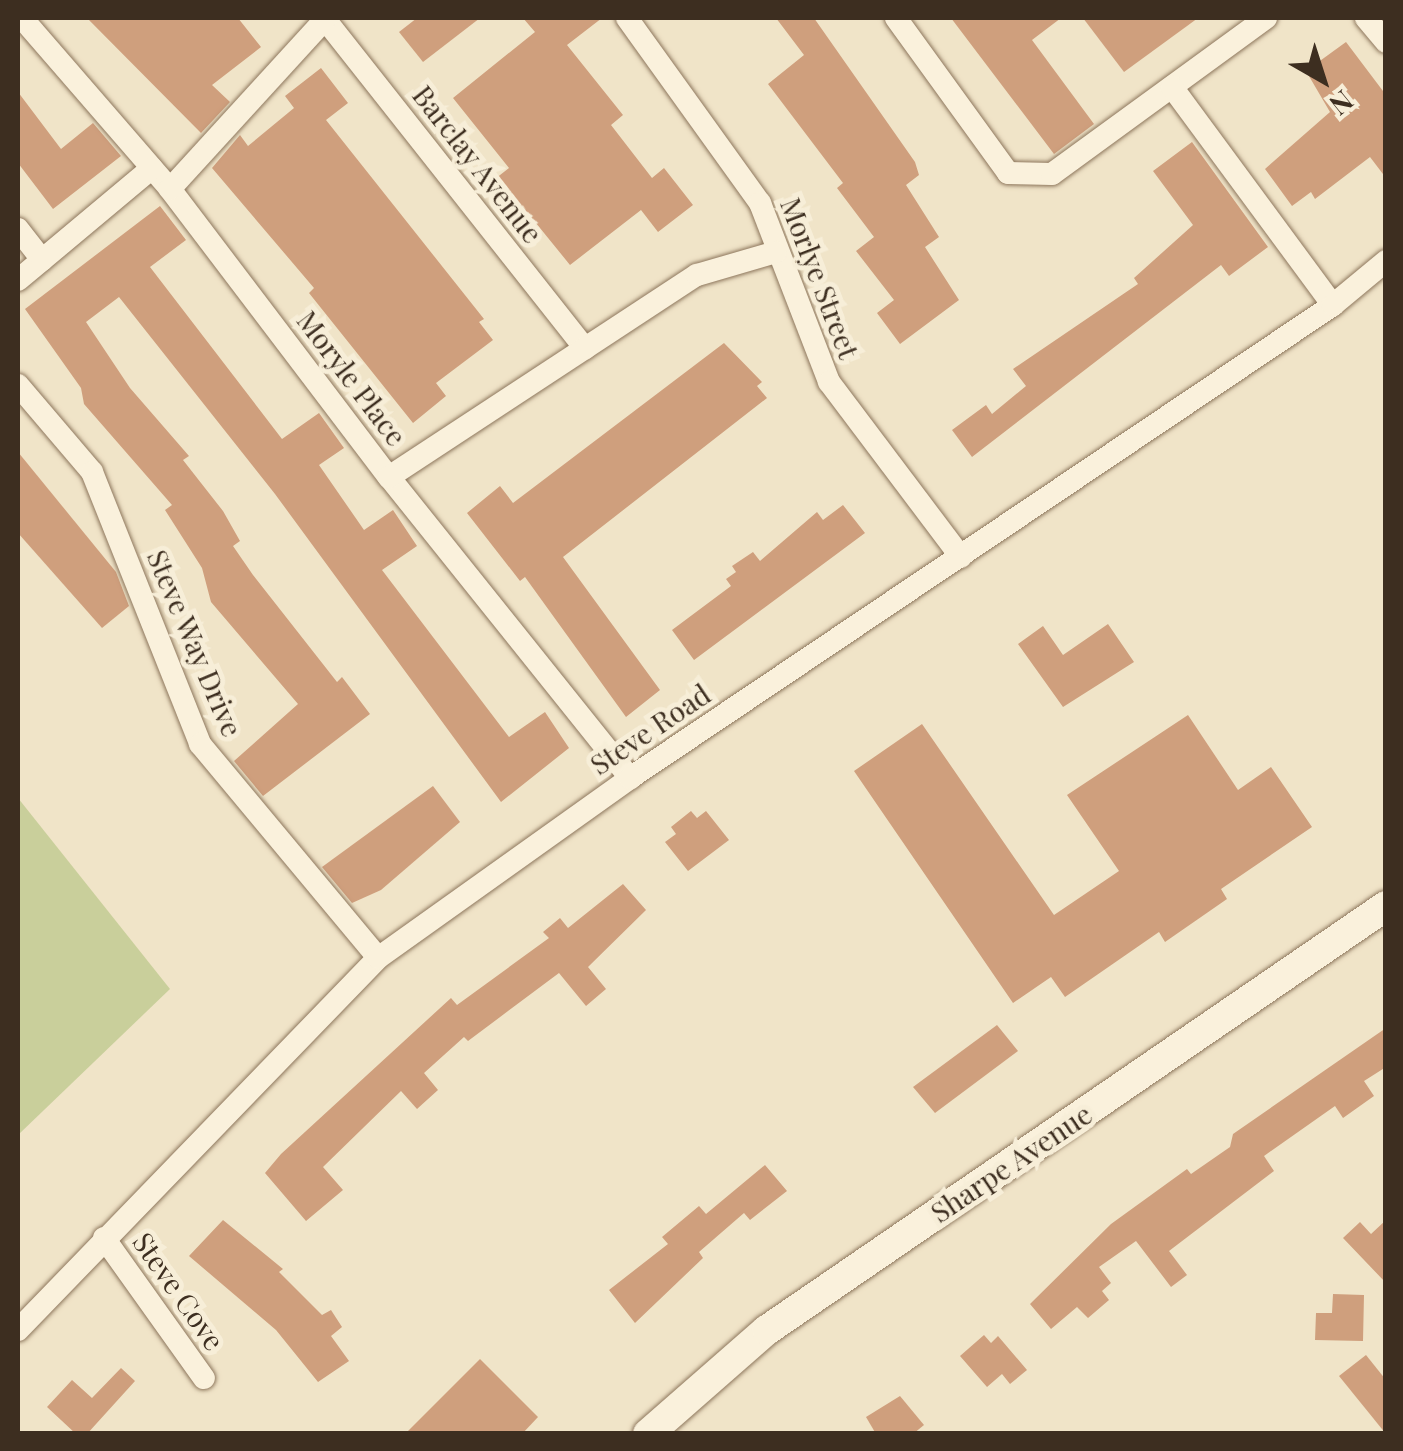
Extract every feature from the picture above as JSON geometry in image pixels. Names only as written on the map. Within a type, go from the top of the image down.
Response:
[{"type":"street","name":"Moryle Place","points":[[22,18],[170,188],[389,477],[630,778]]},
{"type":"street","points":[[170,188],[325,18]]},
{"type":"street","name":"Barclay Avenue","points":[[325,18],[585,348]]},
{"type":"street","name":"Morlye Street","points":[[627,18],[760,203],[829,382],[961,557]]},
{"type":"street","points":[[896,18],[1008,173],[1052,174],[1266,18]]},
{"type":"street","points":[[1366,18],[1386,42]]},
{"type":"street","points":[[1172,87],[1332,305]]},
{"type":"street","points":[[18,280],[152,168]]},
{"type":"street","points":[[18,228],[42,260]]},
{"type":"street","points":[[389,477],[697,276],[776,252]]},
{"type":"street","name":"Steve Road","points":[[18,1330],[378,958],[630,778],[1332,305],[1386,262]]},
{"type":"street","name":"Steve Way Drive","points":[[18,385],[92,472],[200,744],[378,958]]},
{"type":"street","name":"Sharpe Avenue","points":[[648,1434],[767,1330],[1386,906]]},
{"type":"street","name":"Steve Cove","points":[[104,1238],[204,1378]]},
{"type":"green space","points":[[18,798],[170,989],[18,1135]]},
{"type":"building","points":[[87,18],[238,18],[261,47],[212,85],[230,102],[201,133]]},
{"type":"building","points":[[417,18],[480,18],[423,62],[399,32]]},
{"type":"building","points":[[523,18],[602,18],[567,45],[623,115],[611,125],[652,178],[664,168],[693,205],[658,232],[641,210],[570,265],[527,212],[514,221],[486,186],[509,168],[453,98],[535,32]]},
{"type":"building","points":[[776,18],[814,18],[915,162],[919,175],[906,185],[939,237],[925,247],[959,300],[900,344],[877,313],[894,300],[856,251],[874,237],[837,188],[843,183],[768,84],[804,55]]},
{"type":"building","points":[[951,18],[1061,18],[1032,40],[1094,124],[1054,154]]},
{"type":"building","points":[[1083,18],[1198,18],[1124,72]]},
{"type":"building","points":[[1346,42],[1386,95],[1386,178],[1370,157],[1315,199],[1311,192],[1292,206],[1265,169],[1330,112],[1306,71]]},
{"type":"building","points":[[321,68],[348,103],[326,120],[484,319],[479,322],[493,340],[436,383],[446,396],[413,423],[309,293],[314,288],[212,168],[240,135],[248,146],[294,108],[285,96]]},
{"type":"building","points":[[18,92],[61,149],[93,123],[121,156],[53,209],[18,163]]},
{"type":"building","points":[[1192,142],[1268,247],[1229,276],[1221,265],[972,457],[952,430],[986,405],[992,414],[1026,386],[1013,369],[1138,284],[1134,278],[1193,225],[1153,171]]},
{"type":"building","points":[[160,206],[186,240],[150,267],[282,439],[319,413],[344,448],[319,465],[364,530],[393,510],[417,546],[382,570],[509,737],[545,712],[569,748],[501,802],[275,494],[119,297],[86,322],[130,388],[189,456],[183,460],[223,511],[240,541],[233,546],[253,575],[337,682],[342,677],[370,714],[263,796],[234,761],[298,704],[211,602],[202,568],[165,510],[172,505],[84,404],[81,388],[25,309]]},
{"type":"building","points":[[724,343],[762,382],[757,386],[767,398],[563,557],[660,690],[626,717],[525,577],[520,581],[467,513],[500,486],[513,503]]},
{"type":"building","points":[[18,452],[116,572],[129,606],[102,628],[18,533]]},
{"type":"building","points":[[843,505],[865,533],[694,660],[672,630],[731,586],[726,579],[736,572],[732,566],[753,552],[760,561],[817,512],[823,520]]},
{"type":"building","points":[[1108,624],[1134,662],[1063,707],[1018,644],[1043,626],[1063,655]]},
{"type":"building","points":[[1188,715],[1238,790],[1271,767],[1312,827],[1221,889],[1227,899],[1165,942],[1159,932],[1065,997],[1051,977],[1013,1003],[854,771],[922,724],[1054,915],[1119,871],[1067,795]]},
{"type":"building","points":[[433,786],[460,822],[381,890],[352,903],[322,867]]},
{"type":"building","points":[[691,811],[697,818],[706,811],[729,840],[688,871],[665,842],[676,834],[671,827]]},
{"type":"building","points":[[623,884],[646,910],[588,967],[606,989],[586,1006],[559,973],[468,1041],[464,1037],[424,1073],[438,1090],[417,1109],[401,1091],[323,1167],[343,1190],[306,1221],[265,1173],[281,1154],[451,998],[457,1005],[549,938],[543,932],[560,918],[568,928]]},
{"type":"building","points":[[997,1025],[1018,1051],[935,1113],[913,1087]]},
{"type":"building","points":[[1386,1028],[1386,1067],[1364,1081],[1374,1096],[1343,1118],[1335,1106],[1264,1156],[1274,1171],[1169,1251],[1187,1275],[1171,1287],[1136,1241],[1099,1267],[1111,1283],[1102,1291],[1109,1300],[1088,1318],[1077,1307],[1051,1329],[1030,1304],[1111,1224],[1187,1169],[1191,1174],[1230,1147],[1233,1134]]},
{"type":"building","points":[[765,1165],[787,1191],[750,1220],[744,1213],[699,1252],[703,1258],[635,1323],[609,1290],[668,1244],[662,1237],[699,1206],[706,1214]]},
{"type":"building","points":[[223,1220],[283,1269],[279,1272],[322,1315],[331,1310],[342,1327],[331,1336],[349,1361],[318,1382],[276,1330],[189,1256]]},
{"type":"building","points":[[1386,1220],[1386,1283],[1343,1238],[1360,1222],[1371,1234]]},
{"type":"building","points":[[1333,1294],[1364,1295],[1363,1341],[1315,1340],[1316,1313],[1332,1313]]},
{"type":"building","points":[[984,1335],[991,1343],[998,1336],[1027,1370],[1010,1384],[1002,1374],[987,1387],[960,1356]]},
{"type":"building","points":[[1366,1355],[1386,1380],[1386,1434],[1339,1376]]},
{"type":"building","points":[[480,1359],[538,1417],[522,1434],[405,1434]]},
{"type":"building","points":[[121,1368],[135,1381],[87,1434],[76,1434],[47,1407],[72,1380],[92,1398]]},
{"type":"building","points":[[900,1396],[924,1425],[913,1434],[876,1434],[866,1417]]}]
